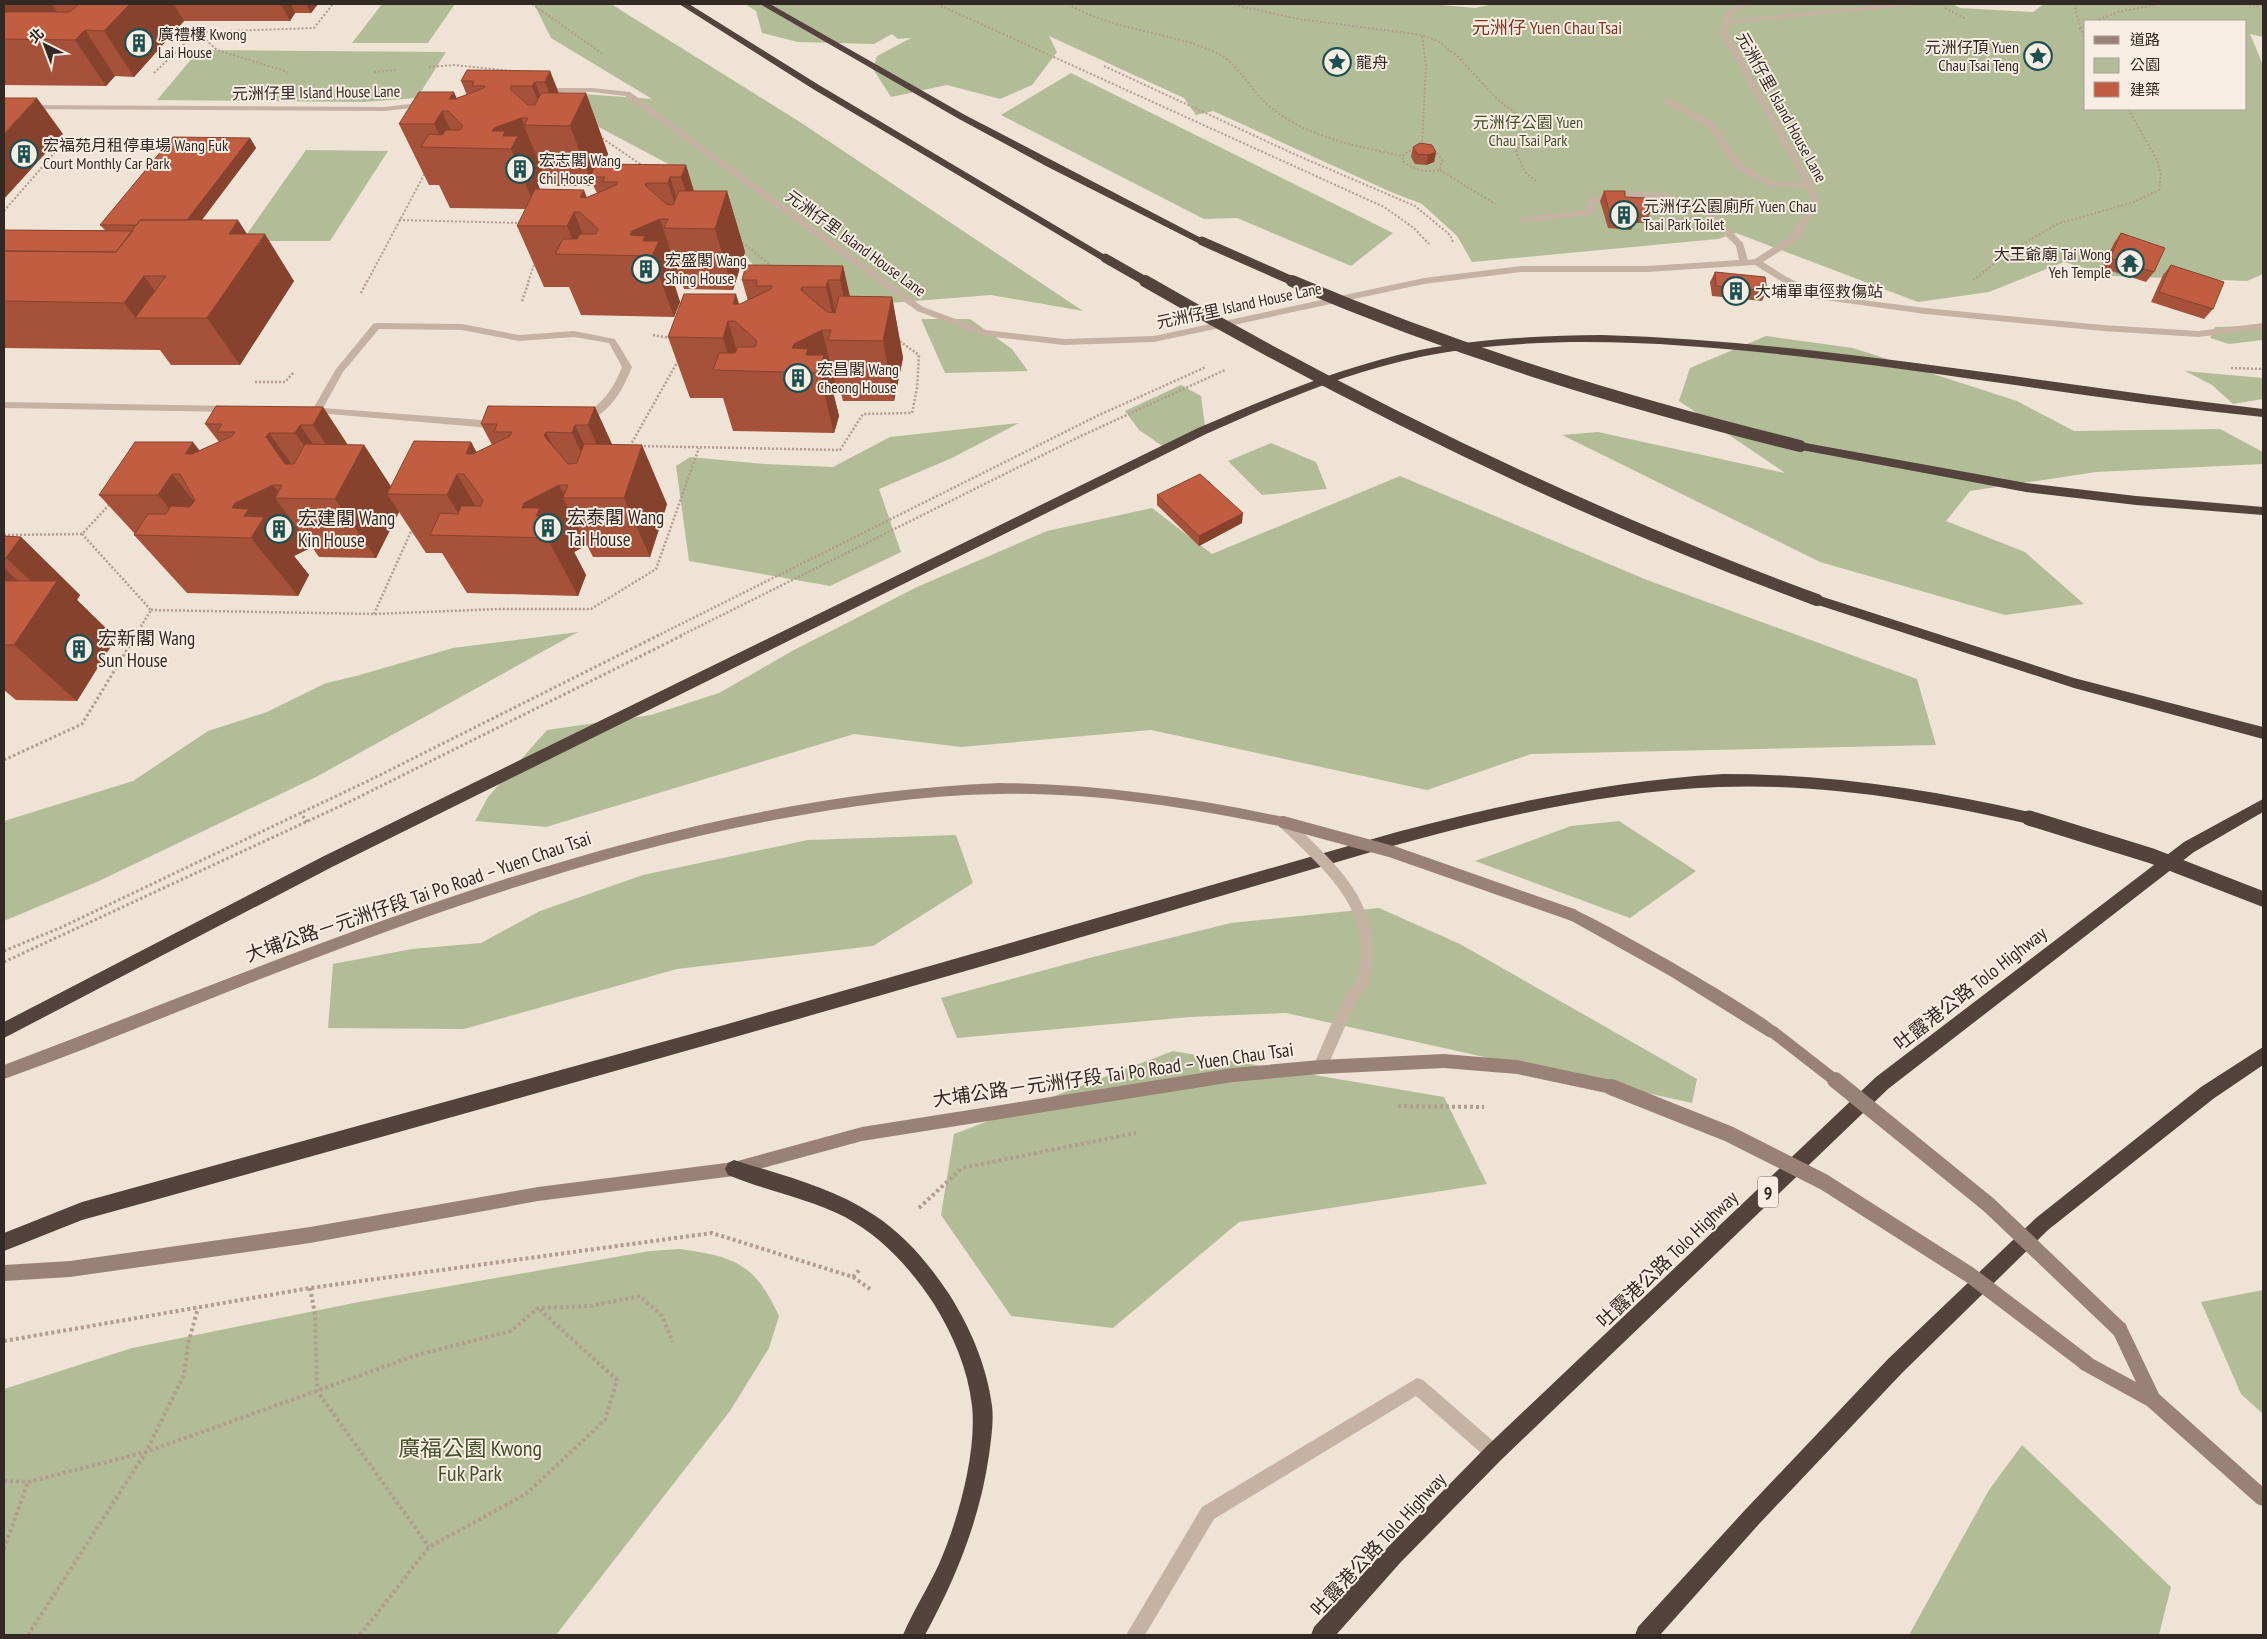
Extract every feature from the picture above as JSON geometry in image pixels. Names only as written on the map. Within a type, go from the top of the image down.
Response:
[{"type":"highway","points":[[683,4],[825,92],[1105,258],[1293,365],[1548,491],[1703,558],[1817,600],[2000,661],[2172,710],[2263,733]]},
{"type":"highway","points":[[764,4],[980,126],[1202,241],[1350,306],[1508,364],[1683,417],[1800,446],[1958,476],[2058,492],[2151,503],[2263,511]]},
{"type":"highway","points":[[4,1030],[344,854],[1202,431],[1330,378],[1394,360],[1452,348],[1522,340],[1594,338],[1680,342],[1789,352],[2263,413]]},
{"type":"highway","points":[[4,1242],[82,1211],[932,973],[1401,837],[1531,804],[1620,789],[1683,782],[1746,780],[1872,788],[1972,805],[2029,818],[2152,856],[2263,899]]},
{"type":"highway","name":"吐露港公路 Tolo Highway","points":[[1322,1635],[1393,1556],[1494,1453],[1882,1083],[2190,847],[2263,805]]},
{"type":"highway","points":[[1646,1635],[1752,1517],[1895,1366],[2042,1224],[2207,1093],[2263,1055]]},
{"type":"highway","points":[[734,1170],[812,1194],[844,1207],[868,1221],[888,1237],[926,1277],[947,1307],[966,1343],[977,1381],[982,1408],[977,1477],[966,1520],[952,1562],[914,1635]]},
{"type":"main road","name":"大埔公路－元洲仔段 Tai Po Road – Yuen Chau Tsai","points":[[4,1072],[374,930],[541,872],[650,840],[732,820],[820,804],[961,789],[1110,793],[1200,804],[1327,832],[1435,864],[1573,915],[1641,951],[1718,996],[1773,1032],[1862,1101],[1989,1205],[2120,1329],[2152,1400]]},
{"type":"main road","name":"大埔公路－元洲仔段 Tai Po Road – Yuen Chau Tsai","points":[[4,1273],[70,1269],[290,1238],[538,1194],[734,1170],[862,1134],[1233,1075],[1320,1067],[1444,1061],[1517,1068],[1611,1087],[1729,1134],[1824,1182],[1970,1275],[2086,1363],[2152,1400],[2263,1498]]},
{"type":"street","name":"元洲仔里 Island House Lane","points":[[531,90],[592,90],[627,94],[920,309],[985,333],[1064,342],[1154,339],[1414,283],[1466,275],[1521,269],[1647,269],[1758,262],[1796,237],[1815,201],[1809,185],[1724,33],[1729,13],[1746,4]]},
{"type":"street","points":[[1727,22],[1908,4]]},
{"type":"street","points":[[1667,101],[1711,124],[1739,167],[1773,184],[1809,185]]},
{"type":"street","name":"元洲仔里 Island House Lane","points":[[4,107],[385,109],[440,102]]},
{"type":"street","points":[[1522,220],[1590,212],[1592,202],[1612,194],[1662,195],[1709,214],[1740,246],[1744,262]]},
{"type":"street","points":[[1758,262],[1782,278],[1821,297],[1925,312],[2103,328],[2198,334],[2263,326]]},
{"type":"street","points":[[317,410],[340,372],[376,326],[462,327],[518,338],[574,334],[612,341],[627,367],[618,390],[599,411],[576,423]]},
{"type":"street","points":[[4,405],[245,409]]},
{"type":"street","points":[[299,410],[482,423],[510,431]]},
{"type":"street","points":[[1283,822],[1315,852],[1337,877],[1356,906],[1368,943],[1367,960],[1362,983],[1350,1000],[1320,1067]]},
{"type":"street","points":[[1135,1635],[1208,1513],[1417,1386],[1494,1453]]},
{"type":"path","points":[[151,76],[196,32],[314,28],[333,4]]},
{"type":"path","points":[[937,4],[1384,207],[1414,228],[1433,249]]},
{"type":"path","points":[[1068,4],[1086,16],[1197,45],[1230,60],[1252,89],[1274,110],[1311,130],[1365,148],[1402,156],[1408,166],[1415,170],[1440,170],[1442,160],[1437,153],[1422,147],[1409,151],[1402,156]]},
{"type":"path","points":[[1230,4],[1299,19],[1422,35],[1438,41],[1457,56],[1497,98],[1515,113],[1526,131],[1516,152],[1526,172],[1550,194],[1557,216]]},
{"type":"path","points":[[2077,4],[2075,8],[2079,29],[2084,41]]},
{"type":"path","points":[[2098,20],[2118,12],[2160,4]]},
{"type":"path","points":[[2237,4],[2263,6]]},
{"type":"path","points":[[1945,8],[1966,19]]},
{"type":"path","points":[[2079,29],[2084,27]]},
{"type":"path","points":[[196,32],[217,50],[296,74]]},
{"type":"path","points":[[1422,35],[1426,66],[1422,147]]},
{"type":"path","points":[[426,68],[454,65],[482,68]]},
{"type":"path","points":[[1104,66],[1294,154],[1415,206],[1450,235],[1453,242]]},
{"type":"path","points":[[370,72],[398,70]]},
{"type":"path","points":[[1925,312],[1964,287],[2014,249],[2057,224],[2134,202],[2159,190],[2161,175],[2157,160],[2129,110]]},
{"type":"path","points":[[594,132],[650,170]]},
{"type":"path","points":[[4,211],[65,141]]},
{"type":"path","points":[[359,297],[426,171]]},
{"type":"path","points":[[399,220],[528,223]]},
{"type":"path","points":[[734,236],[780,272]]},
{"type":"path","points":[[522,301],[537,258]]},
{"type":"path","points":[[646,334],[672,338]]},
{"type":"path","points":[[632,446],[840,450],[863,414],[912,413],[917,388],[919,355],[896,340]]},
{"type":"path","points":[[246,382],[285,382],[297,368]]},
{"type":"path","points":[[4,962],[349,802],[1081,436],[1210,376]]},
{"type":"path","points":[[4,951],[62,927],[374,778],[1099,415]]},
{"type":"path","points":[[82,534],[151,610],[374,614],[500,609],[591,608],[656,569],[699,448]]},
{"type":"path","points":[[4,535],[82,534],[115,500]]},
{"type":"path","points":[[374,614],[414,527]]},
{"type":"path","points":[[4,760],[82,724],[151,610]]},
{"type":"path","points":[[1388,1106],[1492,1107]]},
{"type":"path","points":[[853,1277],[888,1237],[962,1168],[1142,1132]]},
{"type":"path","points":[[4,1341],[310,1288],[712,1233],[853,1277],[870,1289]]},
{"type":"path","points":[[310,1288],[315,1314],[317,1391],[429,1547]]},
{"type":"path","points":[[4,1481],[28,1482],[146,1452],[417,1355],[512,1331],[538,1308],[590,1306],[640,1296],[662,1316],[673,1342]]},
{"type":"path","points":[[28,1635],[146,1452],[184,1376],[188,1344],[198,1308]]},
{"type":"path","points":[[360,1635],[429,1547],[526,1494],[604,1420],[617,1380],[538,1308]]},
{"type":"path","points":[[4,1549],[28,1482]]},
{"type":"green space","points":[[382,4],[455,4],[428,43],[352,43]]},
{"type":"green space","points":[[534,4],[611,4],[800,122],[1083,311],[991,295],[890,303],[766,281],[674,167],[529,90],[652,99],[551,38]]},
{"type":"green space","name":"元洲仔公園 Yuen Chau Tsai Park","points":[[745,4],[1432,4],[1475,8],[1493,4],[1953,4],[1960,8],[2033,12],[2044,4],[2263,4],[2263,37],[2250,34],[2263,65],[2263,274],[2247,281],[2113,276],[2064,262],[1989,292],[1918,302],[1736,233],[1718,239],[1472,262],[1457,236],[1422,204],[1391,192],[1213,111],[1196,115],[1184,98],[1049,36],[1057,52],[1032,85],[1000,99],[947,85],[891,97],[873,69],[877,56],[911,38],[898,39],[892,34],[874,44],[798,42],[762,33],[756,11]]},
{"type":"green space","points":[[199,50],[446,52],[417,98],[363,102],[157,100]]},
{"type":"green space","points":[[1071,73],[1393,233],[1351,266],[1237,218],[1204,219],[1001,115]]},
{"type":"green space","points":[[306,150],[388,151],[330,241],[242,241]]},
{"type":"green space","points":[[921,319],[970,319],[1012,349],[1028,371],[945,373]]},
{"type":"green space","points":[[2263,326],[2263,340],[2229,344],[2210,338],[2215,327]]},
{"type":"green space","points":[[1766,336],[1853,348],[2017,401],[2074,431],[2220,429],[2263,452],[2263,464],[2096,472],[1970,491],[1946,521],[2025,552],[2084,604],[2005,615],[1820,562],[1562,435],[1598,432],[1785,473],[1679,401],[1690,368]]},
{"type":"green space","points":[[2185,371],[2263,378],[2263,399],[2233,404],[2212,385]]},
{"type":"green space","points":[[1181,385],[1201,396],[1205,426],[1164,447],[1139,430],[1125,411]]},
{"type":"green space","points":[[1019,423],[952,458],[879,489],[901,552],[830,586],[689,561],[676,466],[690,457],[764,464],[833,467],[890,437]]},
{"type":"green space","points":[[1271,443],[1316,462],[1327,489],[1262,495],[1228,461]]},
{"type":"green space","points":[[1400,476],[1647,580],[1917,679],[1936,745],[1531,754],[1427,790],[1151,730],[961,747],[854,734],[546,827],[475,821],[488,797],[547,730],[651,715],[719,693],[794,650],[917,587],[1047,531],[1152,508],[1212,554]]},
{"type":"green space","points":[[578,632],[316,777],[99,881],[4,921],[4,821],[133,781],[208,731],[267,712],[326,683],[453,648]]},
{"type":"green space","points":[[1619,821],[1696,871],[1630,918],[1475,861],[1571,826]]},
{"type":"green space","points":[[956,835],[973,883],[873,946],[677,969],[464,1029],[328,1028],[333,964],[412,949],[481,943],[540,911],[643,875],[808,840]]},
{"type":"green space","points":[[1379,908],[1460,944],[1697,1079],[1692,1103],[1286,1013],[1190,1017],[957,1038],[941,998],[1093,957],[1231,923]]},
{"type":"green space","points":[[1173,1051],[1444,1097],[1487,1184],[1239,1222],[1113,1328],[1011,1316],[941,1215],[954,1134]]},
{"type":"green space","name":"廣福公園 Kwong Fuk Park","points":[[680,1249],[730,1260],[752,1274],[770,1299],[779,1316],[769,1348],[730,1411],[556,1635],[4,1635],[4,1389],[132,1348],[359,1302],[650,1251]]},
{"type":"green space","points":[[2263,1290],[2263,1414],[2241,1394],[2201,1302]]},
{"type":"green space","points":[[2022,1445],[2171,1587],[2159,1635],[1909,1635],[1989,1490]]},
{"type":"building","points":[[79,4],[130,4],[104,31],[85,30],[75,40],[4,39],[4,12],[70,12]]},
{"type":"building","points":[[467,70],[550,71],[545,82],[535,82],[532,86],[511,86],[510,89],[528,105],[535,105],[541,93],[586,93],[570,126],[524,125],[528,118],[521,118],[494,128],[492,131],[505,131],[503,136],[518,136],[511,149],[421,147],[429,134],[442,135],[446,130],[460,130],[463,126],[448,111],[442,111],[434,124],[399,124],[419,92],[454,92],[449,99],[455,99],[484,88],[485,86],[472,86],[474,81],[461,81]]},
{"type":"building","points":[[4,98],[37,98],[4,134]]},
{"type":"building","points":[[173,137],[250,138],[187,220],[140,220],[137,225],[100,225]]},
{"type":"building","points":[[1420,143],[1432,145],[1436,152],[1428,155],[1417,154],[1413,147]]},
{"type":"building","points":[[596,164],[686,165],[681,177],[670,177],[668,183],[646,183],[645,185],[666,204],[673,205],[679,191],[727,191],[715,229],[664,228],[668,219],[660,219],[632,231],[630,235],[645,236],[643,241],[659,241],[652,256],[555,254],[563,239],[577,239],[580,234],[596,234],[598,229],[580,212],[574,212],[567,226],[517,226],[535,189],[584,190],[580,197],[586,198],[616,185],[618,182],[602,182],[605,177],[590,177]]},
{"type":"building","points":[[1604,191],[1625,191],[1625,197],[1645,198],[1650,213],[1632,213],[1635,220],[1611,218]]},
{"type":"building","points":[[140,220],[238,220],[229,234],[265,234],[207,318],[135,318],[166,276],[144,276],[124,303],[4,301],[4,251],[116,252]]},
{"type":"building","points":[[4,230],[133,231],[116,252],[4,251]]},
{"type":"building","points":[[2121,233],[2165,248],[2154,272],[2110,258]]},
{"type":"building","points":[[746,265],[843,266],[840,280],[828,280],[826,287],[802,287],[801,290],[827,312],[835,313],[839,296],[892,297],[883,341],[828,340],[831,330],[822,330],[794,344],[792,348],[808,349],[806,355],[824,355],[819,373],[713,370],[719,353],[735,353],[738,347],[755,347],[757,341],[735,321],[728,321],[723,338],[668,337],[684,294],[736,294],[733,304],[740,304],[771,289],[772,286],[756,286],[757,280],[742,280]]},
{"type":"building","points":[[2171,265],[2224,282],[2213,309],[2159,292]]},
{"type":"building","points":[[1715,272],[1765,277],[1767,291],[1716,286]]},
{"type":"building","points":[[216,406],[323,407],[313,425],[300,425],[295,433],[269,433],[266,437],[285,464],[294,464],[305,444],[364,445],[335,499],[275,498],[282,485],[273,485],[235,503],[232,508],[249,509],[244,516],[264,517],[251,538],[134,535],[148,514],[166,514],[171,506],[190,507],[195,500],[180,474],[172,474],[158,495],[99,495],[135,442],[193,442],[185,454],[192,454],[232,436],[235,432],[217,432],[222,424],[205,424]]},
{"type":"building","points":[[488,406],[595,407],[588,425],[575,425],[572,433],[546,432],[544,436],[568,464],[577,463],[584,444],[642,445],[624,498],[563,498],[568,485],[559,485],[524,503],[522,508],[540,508],[536,516],[556,516],[547,538],[430,535],[440,513],[458,514],[461,506],[481,506],[483,500],[464,474],[457,474],[447,495],[387,494],[414,441],[471,442],[466,454],[473,454],[510,436],[512,432],[494,432],[497,424],[481,424]]},
{"type":"building","points":[[1200,474],[1243,513],[1199,536],[1157,495]]},
{"type":"building","points":[[4,536],[21,537],[6,558],[4,558]]},
{"type":"building","points":[[4,581],[57,581],[14,645],[4,645]]},
{"type":"place","name":"廣禮樓 Kwong Lai House","points":[[139,43]]},
{"type":"place","name":"元洲仔頂 Yuen Chau Tsai Teng","points":[[2038,56]]},
{"type":"place","name":"龍舟","points":[[1337,62]]},
{"type":"place","name":"宏福苑月租停車場 Wang Fuk Court Monthly Car Park","points":[[24,154]]},
{"type":"place","name":"宏志閣 Wang Chi House","points":[[520,169]]},
{"type":"place","name":"元洲仔公園廁所 Yuen Chau Tsai Park Toilet","points":[[1624,215]]},
{"type":"place","name":"大王爺廟 Tai Wong Yeh Temple","points":[[2130,263]]},
{"type":"place","name":"宏盛閣 Wang Shing House","points":[[646,269]]},
{"type":"place","name":"大埔單車徑救傷站","points":[[1736,291]]},
{"type":"place","name":"宏昌閣 Wang Cheong House","points":[[798,378]]},
{"type":"place","name":"宏泰閣 Wang Tai House","points":[[548,528]]},
{"type":"place","name":"宏建閣 Wang Kin House","points":[[279,529]]},
{"type":"place","name":"宏新閣 Wang Sun House","points":[[79,649]]},
{"type":"district","name":"元洲仔 Yuen Chau Tsai","points":[[1547,27]]}]
